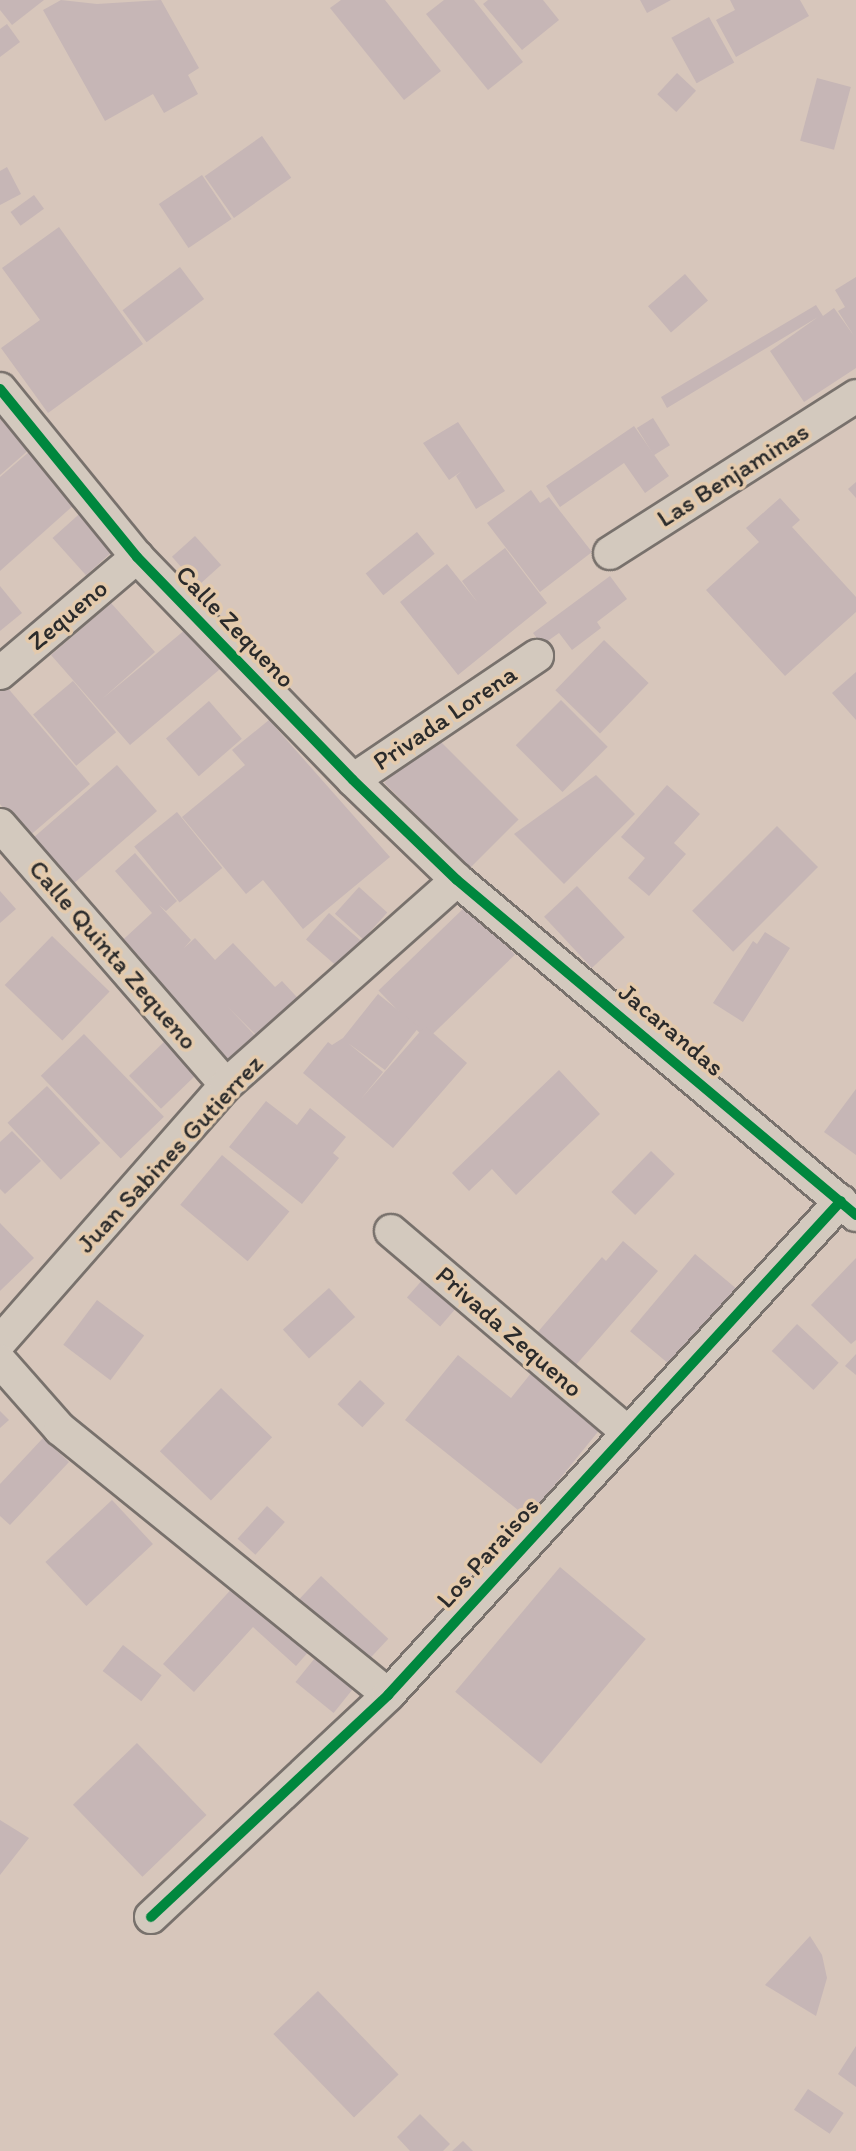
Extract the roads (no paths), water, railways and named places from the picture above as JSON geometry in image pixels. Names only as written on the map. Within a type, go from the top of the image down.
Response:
[{"type":"street","name":"Calle Zequeno","points":[[0,389],[137,557],[353,780],[457,880]]},
{"type":"street","name":"Las Benjaminas","points":[[610,553],[856,396]]},
{"type":"street","name":"Zequeno","points":[[0,673],[137,557]]},
{"type":"street","name":"Privada Lorena","points":[[353,780],[537,656]]},
{"type":"street","name":"Calle Quinta Zequeno","points":[[0,825],[226,1085]]},
{"type":"street","name":"Juan Sabines Gutierrez","points":[[0,1342],[226,1085],[457,880]]},
{"type":"street","name":"Jacarandas","points":[[457,880],[848,1208]]},
{"type":"street","name":"Los Paraisos","points":[[151,1917],[388,1695],[628,1433],[848,1208]]},
{"type":"street","name":"Privada Zequeno","points":[[391,1231],[628,1433]]},
{"type":"street","points":[[0,1361],[60,1429],[388,1695]]}]
